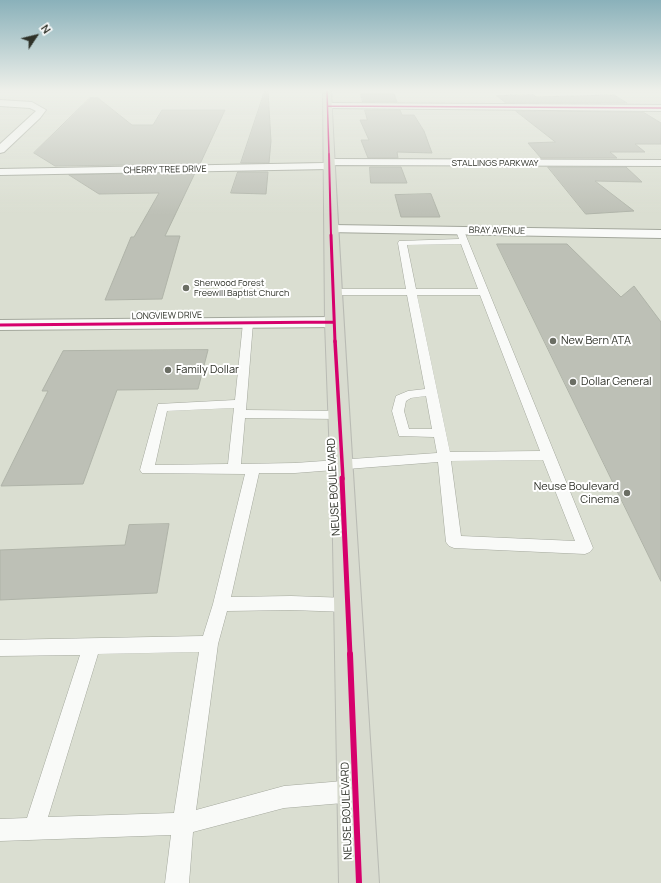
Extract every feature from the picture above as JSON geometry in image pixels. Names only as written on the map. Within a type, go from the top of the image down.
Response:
[{"type":"main road","name":"NEUSE BOULEVARD","points":[[328,132],[334,322],[340,414],[359,883]]},
{"type":"street","points":[[0,150],[19,132]]},
{"type":"street","name":"STALLINGS PARKWAY","points":[[329,164],[661,164]]},
{"type":"street","name":"CHERRY TREE DRIVE","points":[[0,172],[329,164]]},
{"type":"street","name":"BRAY AVENUE","points":[[332,229],[462,236],[661,234]]},
{"type":"street","name":"LONGVIEW DRIVE","points":[[0,325],[334,322]]},
{"type":"lane","points":[[462,236],[585,548],[454,542],[444,457],[402,243],[462,236]]},
{"type":"lane","points":[[334,292],[484,292]]},
{"type":"lane","points":[[234,468],[248,323]]},
{"type":"lane","points":[[431,392],[408,395],[400,399],[398,411],[404,433],[439,433]]},
{"type":"lane","points":[[340,414],[162,407],[147,470],[295,468],[444,457],[548,455]]},
{"type":"lane","points":[[177,883],[183,824],[209,644],[222,604],[253,468]]},
{"type":"lane","points":[[222,604],[291,602],[348,605]]},
{"type":"lane","points":[[0,648],[209,644]]},
{"type":"lane","points":[[34,829],[90,646]]},
{"type":"lane","name":"NEUSE BOULEVARD","points":[[0,830],[183,824],[284,797],[355,792]]},
{"type":"building","points":[[55,132],[215,132],[200,164],[55,166],[34,153]]},
{"type":"building","points":[[251,132],[270,132],[269,163],[241,163]]},
{"type":"building","points":[[365,132],[424,132],[432,153],[397,152],[398,158],[368,158],[361,140],[369,140]]},
{"type":"building","points":[[543,132],[661,132],[661,144],[635,144],[645,152],[610,152],[617,158],[541,158],[528,143],[555,142]]},
{"type":"building","points":[[370,167],[401,167],[407,183],[371,183]]},
{"type":"building","points":[[548,167],[626,167],[642,182],[595,181],[634,211],[586,214]]},
{"type":"building","points":[[238,172],[268,172],[266,194],[231,193]]},
{"type":"building","points":[[195,173],[165,236],[180,236],[162,299],[105,300],[131,237],[134,237],[159,193],[99,194],[69,175]]},
{"type":"building","points":[[431,194],[440,217],[401,217],[395,195]]},
{"type":"building","points":[[497,244],[567,244],[621,297],[634,286],[661,322],[661,581]]},
{"type":"building","points":[[208,350],[198,389],[117,390],[83,484],[1,486],[48,391],[42,391],[63,351]]},
{"type":"building","points":[[169,524],[157,593],[0,600],[0,550],[125,545],[129,525]]},
{"type":"cycle path","points":[[328,132],[334,322],[346,542],[359,883]]},
{"type":"cycle path","points":[[0,325],[334,322]]},
{"type":"place","name":"Sherwood Forest Freewill Baptist Church","points":[[186,288]]},
{"type":"place","name":"New Bern ATA","points":[[553,341]]},
{"type":"place","name":"Family Dollar","points":[[168,370]]},
{"type":"place","name":"Dollar General","points":[[573,382]]},
{"type":"place","name":"Neuse Boulevard Cinema","points":[[627,493]]}]
